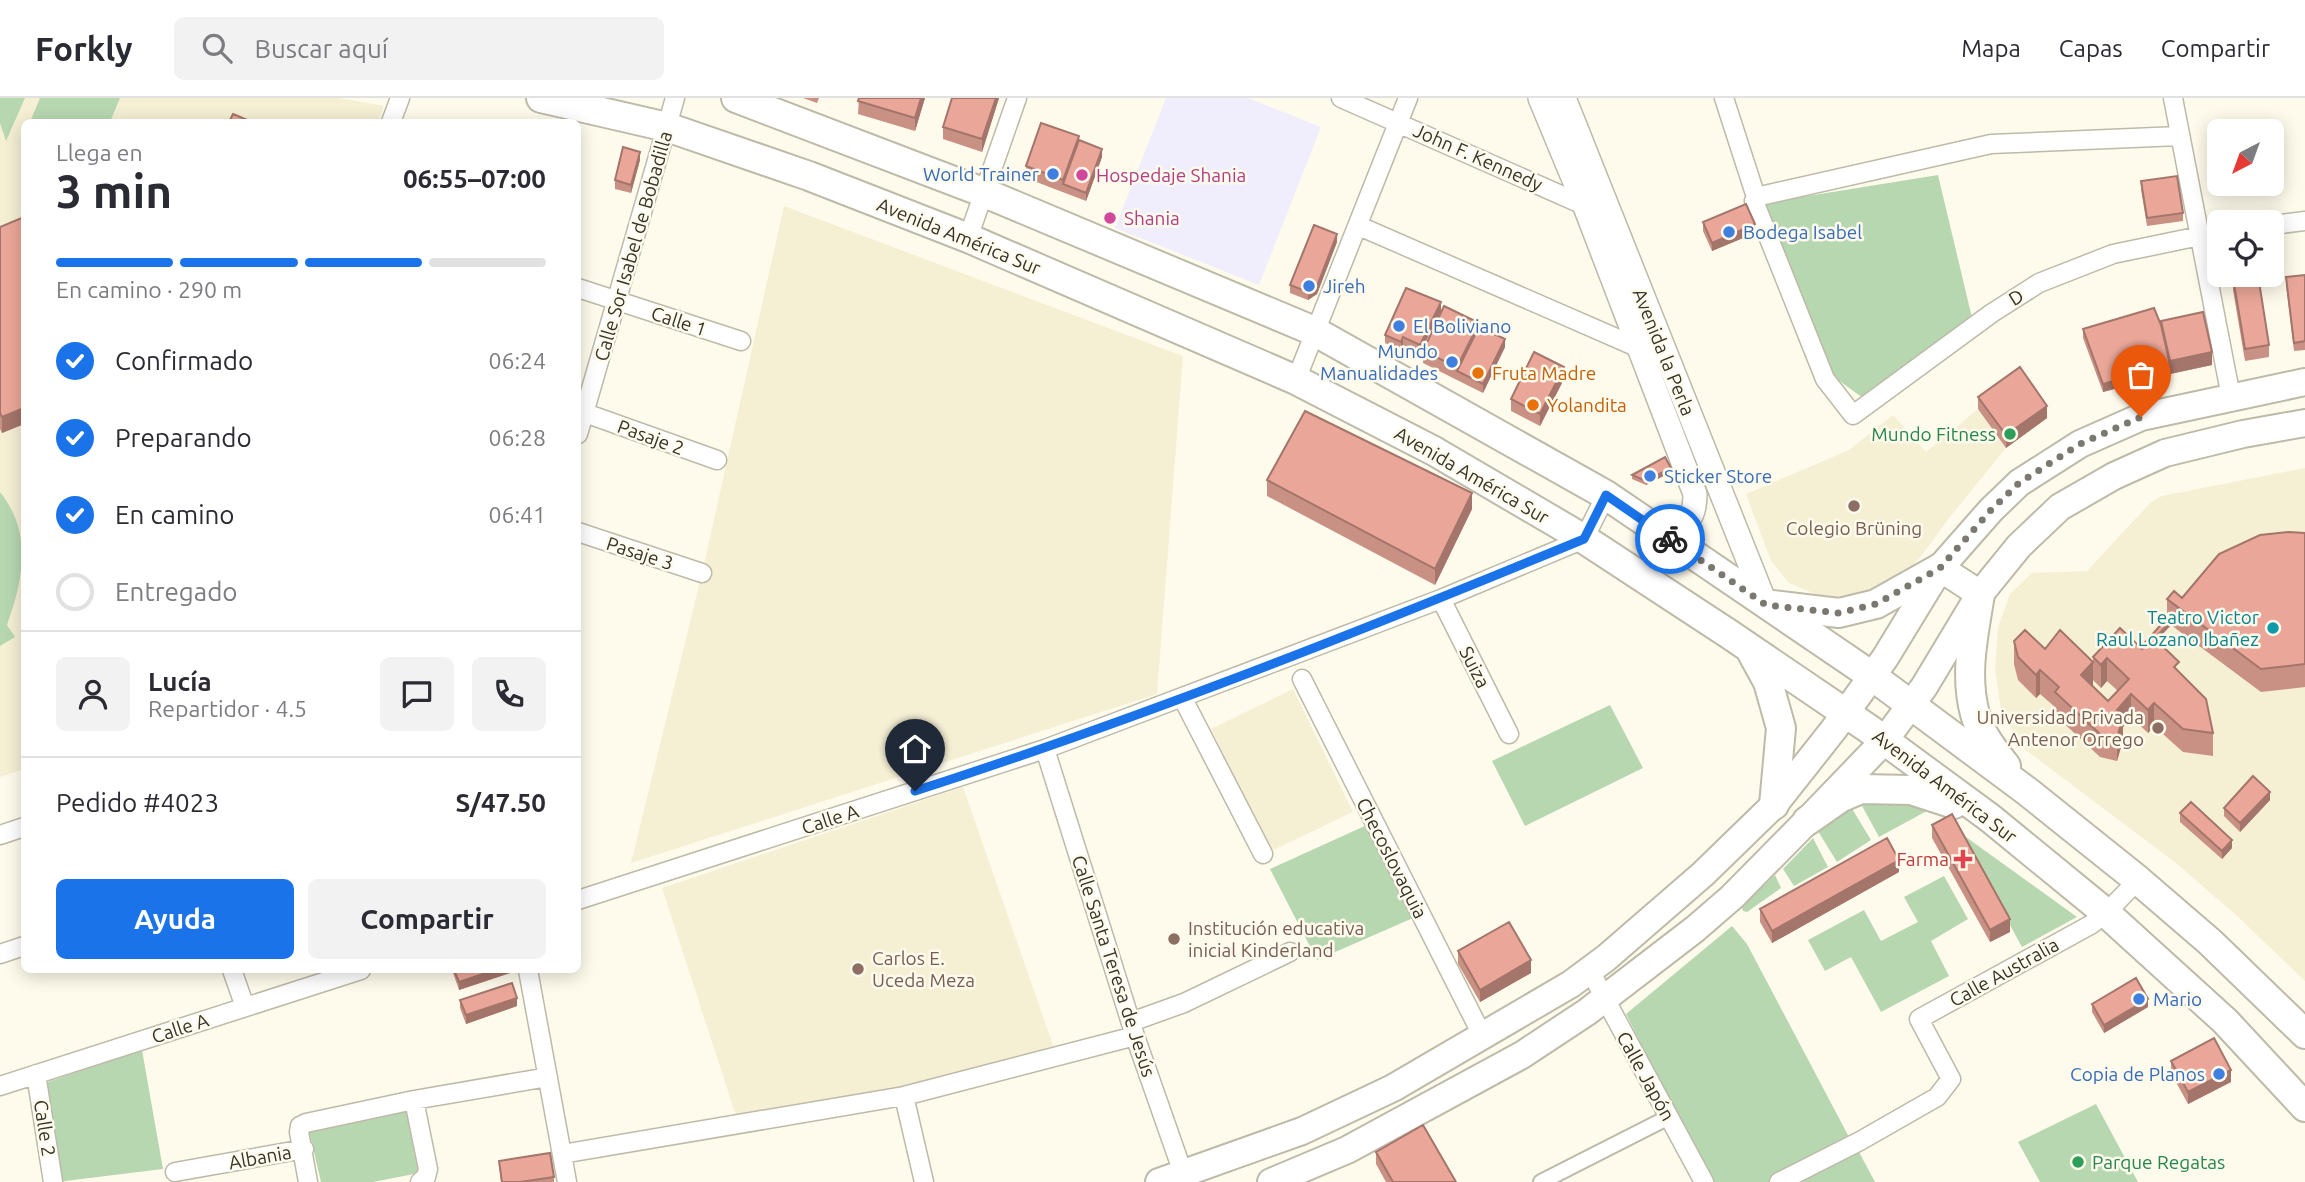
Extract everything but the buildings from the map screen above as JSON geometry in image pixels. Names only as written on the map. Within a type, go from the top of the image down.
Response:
[{"type":"main road","name":"Avenida América Sur","points":[[541,98],[667,127],[809,176],[968,238],[1296,380],[1434,451],[1584,539],[1750,648],[1846,713],[1990,818],[2106,913],[2225,1021],[2305,1107]]},
{"type":"main road","points":[[736,98],[985,192],[1314,331],[1606,495],[1913,704],[2028,792],[2210,942],[2305,1034]]},
{"type":"main road","points":[[1176,1179],[1301,1131],[1393,1088],[1571,984],[1606,958],[1703,874],[1774,805],[1872,676],[1940,568],[1991,510],[2019,483],[2080,444],[2141,417],[2305,382]]},
{"type":"main road","points":[[1271,1182],[1347,1150],[1522,1055],[1587,1012],[1695,929],[1731,897],[1884,741],[1913,704],[1980,594],[2019,546],[2060,507],[2114,476],[2165,453],[2243,434],[2305,423]]},
{"type":"main road","points":[[1766,605],[1839,613],[1876,604],[1940,568]]},
{"type":"main road","points":[[1940,568],[1980,594]]},
{"type":"main road","points":[[1980,594],[1969,668],[1975,714],[1981,730],[2003,763],[2028,792]]},
{"type":"main road","points":[[1750,648],[1768,682],[1781,729],[1774,805]]},
{"type":"main road","points":[[1807,821],[1840,798],[1861,789],[1912,790],[1926,793],[1990,818]]},
{"type":"street","points":[[392,119],[400,98]]},
{"type":"street","name":"Calle Sor Isabel de Bobadilla","points":[[581,423],[675,98]]},
{"type":"street","points":[[968,238],[1017,98]]},
{"type":"street","name":"John F. Kennedy","points":[[1341,98],[1584,204],[1612,222]]},
{"type":"street","points":[[1296,380],[1408,98]]},
{"type":"street","name":"Avenida la Perla","points":[[1541,98],[1695,494],[1695,511],[1686,524],[1663,534]]},
{"type":"street","name":"Avenida la Perla","points":[[1564,98],[1766,605]]},
{"type":"street","points":[[1724,98],[1756,197],[1991,144],[2179,136]]},
{"type":"street","points":[[2173,98],[2231,397]]},
{"type":"street","name":"D","points":[[1756,197],[1754,201],[1825,379],[1855,415],[1992,313],[2039,283],[2113,254],[2207,234]]},
{"type":"street","points":[[2284,223],[2305,220]]},
{"type":"street","points":[[1359,226],[1639,348]]},
{"type":"street","name":"Calle 1","points":[[581,290],[741,341]]},
{"type":"street","name":"Pasaje 2","points":[[584,413],[717,460]]},
{"type":"street","points":[[1584,539],[1606,495]]},
{"type":"street","name":"Pasaje 3","points":[[581,533],[702,573]]},
{"type":"street","name":"Calle A","points":[[581,899],[1045,749],[1441,599],[1584,539]]},
{"type":"street","name":"Suiza","points":[[1441,599],[1509,734]]},
{"type":"street","name":"Checoslovaquia","points":[[1302,678],[1483,1037]]},
{"type":"street","points":[[1182,697],[1263,854]]},
{"type":"street","name":"Calle Santa Teresa de Jesús","points":[[1045,749],[1133,1029],[1176,1179]]},
{"type":"street","points":[[0,835],[21,828]]},
{"type":"street","name":"Calle Australia","points":[[1779,1182],[1860,1141],[1937,1097],[1951,1079],[1919,1019],[2092,924],[2138,880]]},
{"type":"street","points":[[0,954],[21,947]]},
{"type":"street","points":[[562,1154],[904,1096],[1133,1029],[1290,951]]},
{"type":"street","name":"Calle Japón","points":[[1589,969],[1704,1182]]},
{"type":"street","points":[[233,973],[245,1007]]},
{"type":"street","name":"Calle A","points":[[0,1086],[352,973]]},
{"type":"street","points":[[529,973],[567,1182]]},
{"type":"street","name":"Calle 2","points":[[36,1074],[53,1182]]},
{"type":"street","points":[[309,1182],[300,1126],[306,1123],[414,1100],[548,1077]]},
{"type":"street","points":[[904,1096],[924,1182]]},
{"type":"street","points":[[414,1100],[428,1169],[426,1177],[420,1182]]},
{"type":"street","points":[[1541,1182],[1669,1117]]},
{"type":"street","name":"Albania","points":[[175,1172],[304,1149]]},
{"type":"shaded area","points":[[0,98],[339,98],[384,106],[379,119],[21,119],[21,770],[0,777]]},
{"type":"shaded area","points":[[1166,98],[1248,98],[1321,127],[1259,285],[1115,228]]},
{"type":"shaded area","points":[[784,206],[1183,356],[1157,694],[631,863],[702,573]]},
{"type":"shaded area","name":"Colegio Brüning","points":[[1978,409],[2006,448],[1902,577],[1849,598],[1820,596],[1789,583],[1771,561],[1746,494],[1849,450],[1893,415],[1926,452]]},
{"type":"shaded area","name":"Universidad Privada Antenor Orrego","points":[[2305,468],[2305,981],[2236,915],[2177,864],[2022,747],[2001,710],[1995,668],[1998,628],[2010,594],[2032,573],[2087,571],[2151,502],[2162,496]]},
{"type":"shaded area","points":[[1293,689],[1353,812],[1271,851],[1211,729]]},
{"type":"shaded area","name":"Carlos E. Uceda Meza","points":[[963,787],[1055,1051],[899,1091],[737,1119],[662,888]]},
{"type":"green space","points":[[0,98],[25,98],[6,141],[0,123]]},
{"type":"green space","points":[[40,98],[120,98],[111,119],[31,119]]},
{"type":"green space","points":[[1938,175],[1973,322],[1863,398],[1834,377],[1826,365],[1764,203]]},
{"type":"green space","points":[[0,492],[17,524],[21,540],[21,574],[7,625],[15,637],[0,646]]},
{"type":"green space","points":[[1610,705],[1643,768],[1525,826],[1492,761]]},
{"type":"green space","points":[[1885,798],[1936,806],[1879,837],[1861,804]]},
{"type":"green space","points":[[1851,807],[1871,840],[1837,862],[1816,828]]},
{"type":"green space","points":[[1367,825],[1413,918],[1317,960],[1270,869]]},
{"type":"green space","points":[[1959,832],[2077,917],[2022,947]]},
{"type":"green space","points":[[1813,838],[1828,867],[1794,886],[1783,869]]},
{"type":"green space","points":[[1775,875],[1781,888],[1747,912],[1743,911],[1742,907]]},
{"type":"green space","points":[[1944,876],[1968,919],[1931,941],[1949,976],[1881,1012],[1851,957],[1825,971],[1808,940],[1864,910],[1881,941],[1918,922],[1904,897]]},
{"type":"green space","points":[[1732,926],[1747,944],[1850,1139],[1768,1182],[1710,1182],[1626,1014]]},
{"type":"green space","points":[[142,1050],[163,1169],[57,1182],[42,1084]]},
{"type":"green space","name":"Parque Regatas","points":[[2096,1104],[2138,1182],[2040,1182],[2018,1142]]},
{"type":"green space","points":[[406,1109],[419,1173],[373,1182],[321,1182],[309,1131]]},
{"type":"green space","points":[[1859,1152],[1875,1182],[1801,1182]]},
{"type":"way so far","points":[[1670,539],[1766,605],[1839,613],[1876,604],[1940,568],[1991,510],[2019,483],[2080,444],[2141,417]]},
{"type":"place","name":"World Trainer","points":[[1053,174]]},
{"type":"place","name":"Hospedaje Shania","points":[[1082,175]]},
{"type":"place","name":"Shania","points":[[1110,218]]},
{"type":"place","name":"Bodega Isabel","points":[[1729,232]]},
{"type":"place","name":"Jireh","points":[[1309,286]]},
{"type":"place","name":"El Boliviano","points":[[1399,326]]},
{"type":"place","name":"Mundo Manualidades","points":[[1452,362]]},
{"type":"place","name":"Fruta Madre","points":[[1478,373]]},
{"type":"place","name":"Yolandita","points":[[1533,405]]},
{"type":"place","name":"Mundo Fitness","points":[[2010,434]]},
{"type":"place","name":"Sticker Store","points":[[1650,476]]},
{"type":"place","name":"Colegio Brüning","points":[[1854,506]]},
{"type":"place","name":"Teatro Victor Raul Lozano Ibañez","points":[[2273,628]]},
{"type":"place","name":"Universidad Privada Antenor Orrego","points":[[2158,728]]},
{"type":"place","name":"Farma","points":[[1963,859]]},
{"type":"place","name":"Institución educativa inicial Kinderland","points":[[1174,939]]},
{"type":"place","name":"Carlos E. Uceda Meza","points":[[858,969]]},
{"type":"place","name":"Mario","points":[[2139,999]]},
{"type":"place","name":"Copia de Planos","points":[[2219,1074]]},
{"type":"place","name":"Parque Regatas","points":[[2078,1162]]},
{"type":"route","points":[[915,791],[1045,749],[1441,599],[1584,539],[1606,495],[1670,539]]}]
